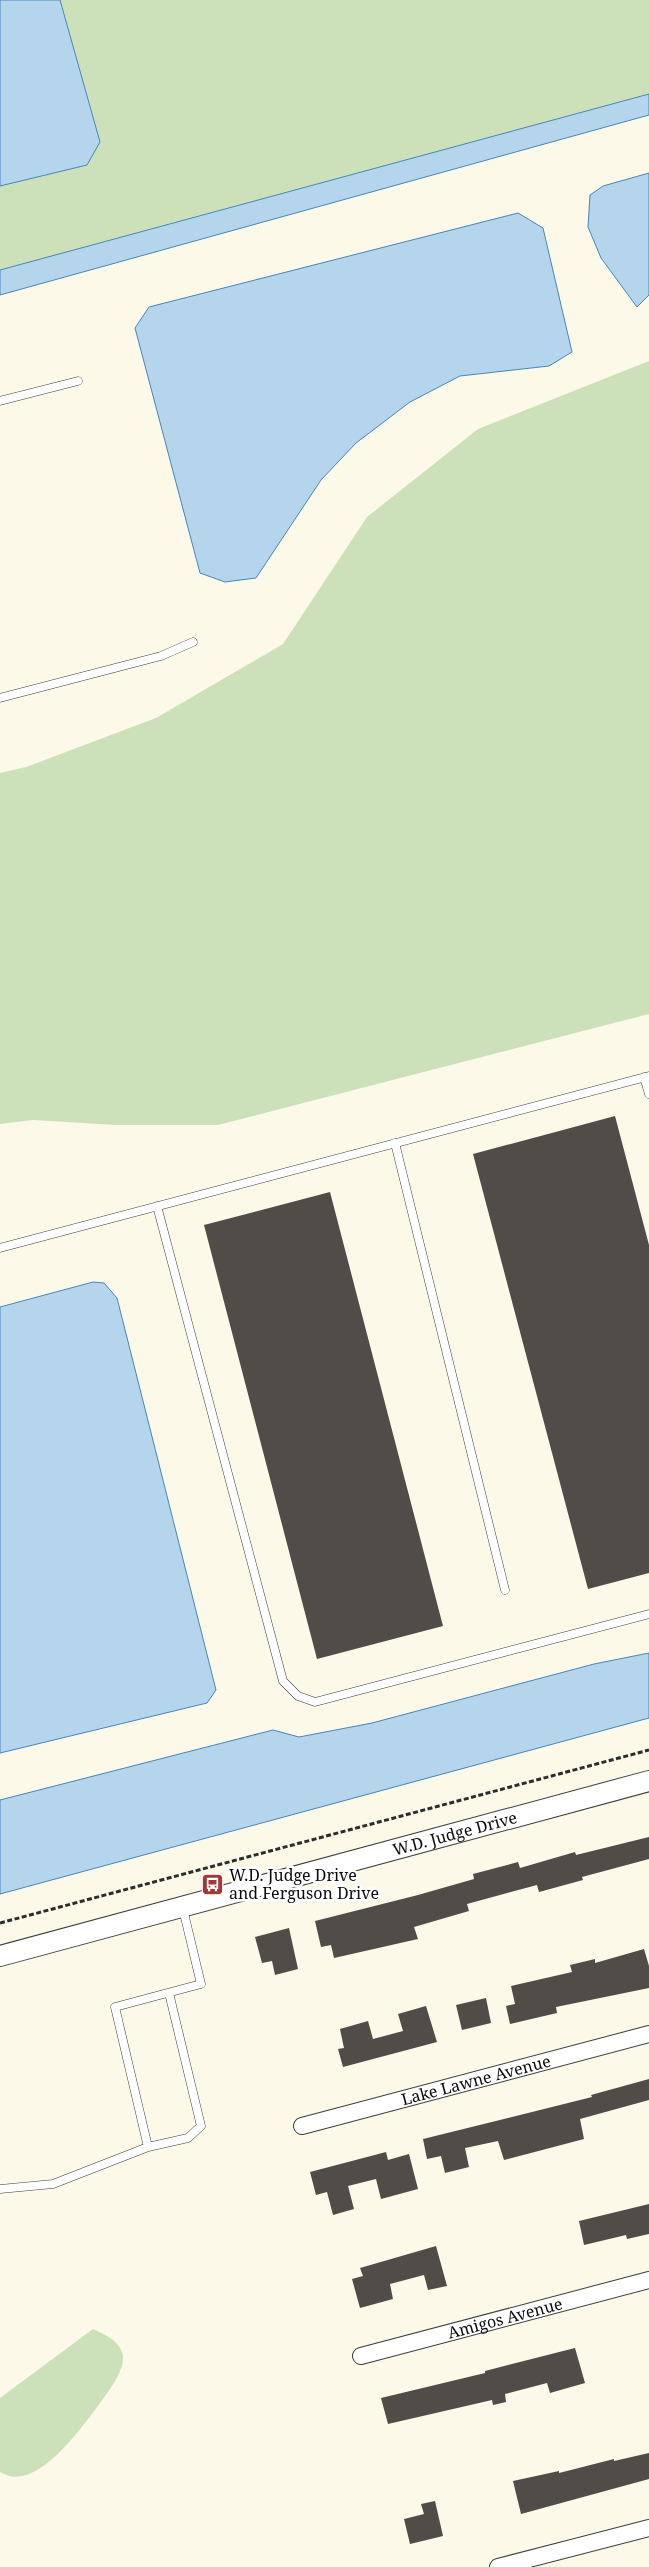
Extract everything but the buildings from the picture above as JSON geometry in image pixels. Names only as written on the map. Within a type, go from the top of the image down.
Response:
[{"type":"street","name":"W.D. Judge Drive","points":[[0,1956],[649,1781]]},
{"type":"street","name":"Lake Lawne Avenue","points":[[302,2126],[649,2034]]},
{"type":"street","name":"Amigos Avenue","points":[[361,2356],[649,2280]]},
{"type":"street","points":[[498,2567],[649,2528]]},
{"type":"lane","points":[[0,401],[78,382]]},
{"type":"lane","points":[[0,698],[162,656],[193,642]]},
{"type":"lane","points":[[0,1248],[647,1076],[649,1094]]},
{"type":"lane","points":[[395,1143],[505,1590]]},
{"type":"lane","points":[[157,1206],[283,1681],[298,1696],[315,1702],[649,1614]]},
{"type":"lane","points":[[148,2147],[115,2007],[201,1984],[182,1907]]},
{"type":"lane","points":[[0,2189],[53,2184],[148,2147],[188,2138],[201,2126],[170,1993]]},
{"type":"path","points":[[0,1923],[649,1750]]},
{"type":"green space","points":[[60,0],[649,0],[649,94],[0,270],[0,186],[87,165],[100,142]]},
{"type":"green space","points":[[649,361],[649,1014],[218,1125],[115,1125],[33,1120],[0,1124],[0,773],[26,767],[156,718],[283,644],[367,517],[478,429]]},
{"type":"green space","points":[[93,2329],[115,2342],[121,2350],[123,2362],[113,2384],[95,2410],[54,2458],[27,2475],[13,2477],[0,2472],[0,2398]]},
{"type":"water","points":[[0,0],[60,0],[100,142],[87,165],[0,186]]},
{"type":"water","points":[[649,94],[649,115],[0,295],[0,270]]},
{"type":"water","points":[[649,173],[649,295],[637,307],[601,258],[588,227],[590,195],[603,186]]},
{"type":"water","points":[[518,213],[543,228],[572,352],[549,366],[460,376],[410,402],[356,443],[321,480],[256,578],[225,582],[200,573],[135,328],[149,307]]},
{"type":"water","points":[[93,1282],[104,1283],[117,1298],[216,1690],[207,1703],[0,1753],[0,1307]]},
{"type":"water","points":[[649,1653],[649,1718],[0,1894],[0,1800],[273,1730],[299,1737],[372,1723],[594,1664]]},
{"type":"place","name":"W.D. Judge Drive and Ferguson Drive","points":[[213,1884]]}]
